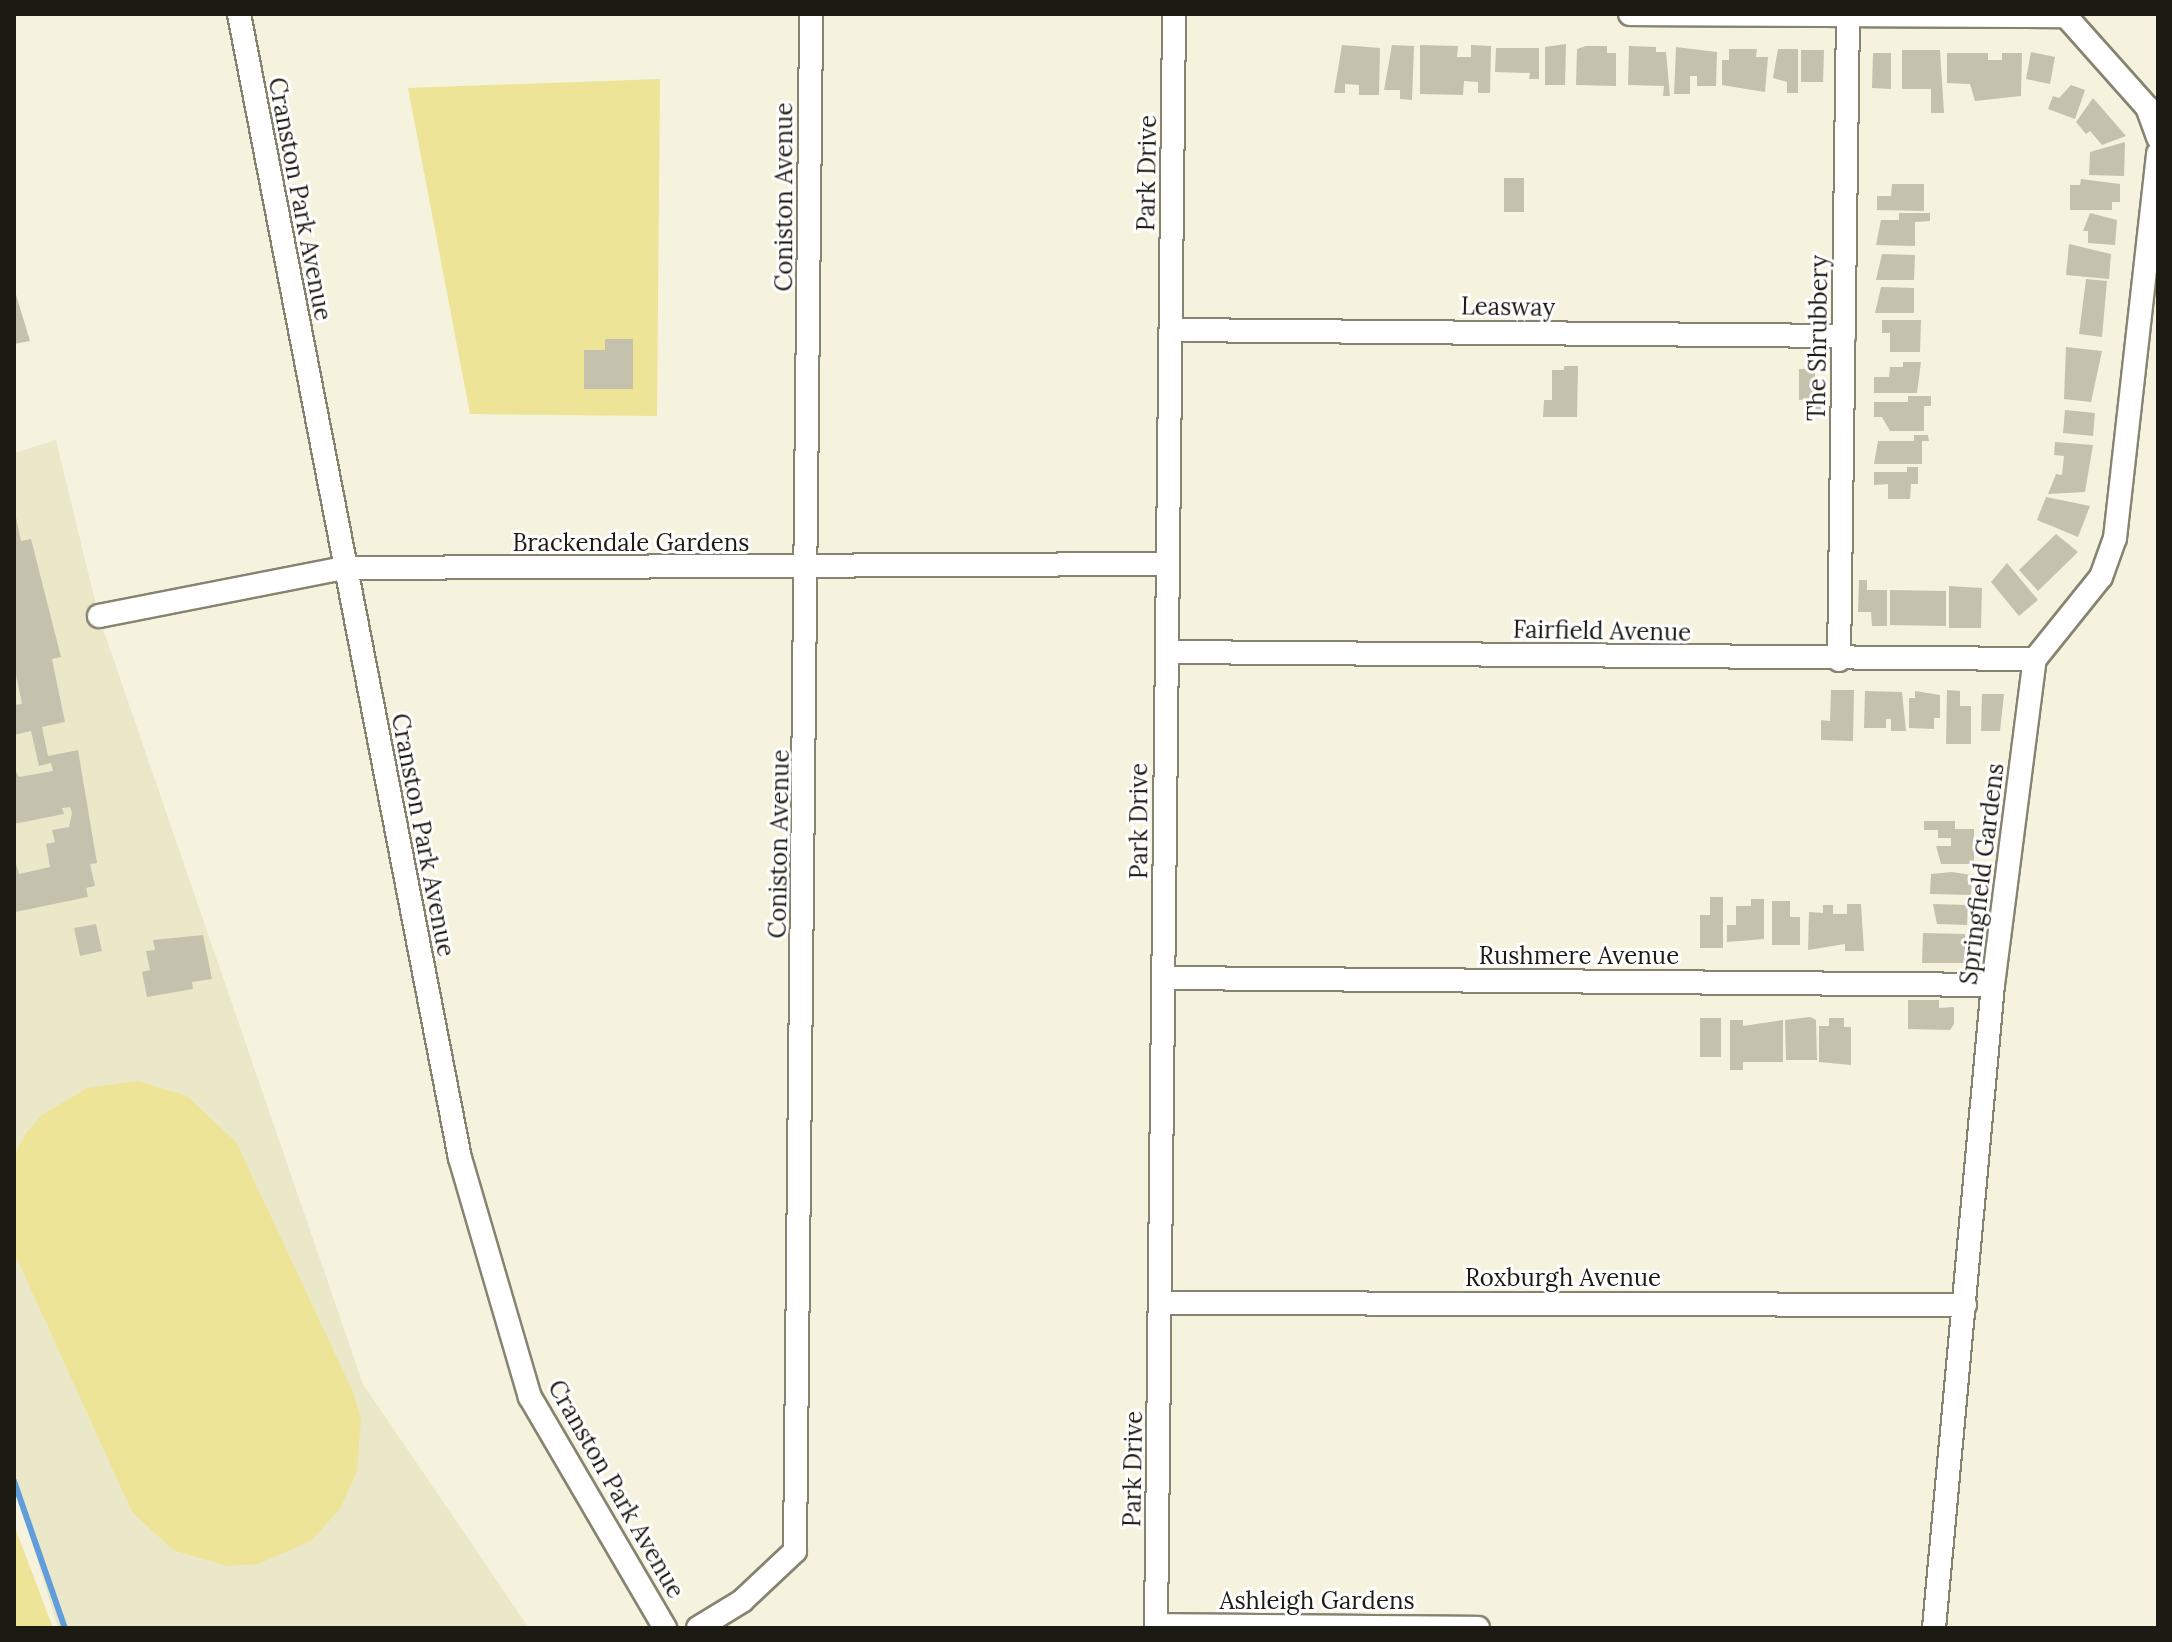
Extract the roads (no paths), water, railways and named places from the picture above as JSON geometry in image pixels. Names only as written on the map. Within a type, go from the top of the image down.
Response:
[{"type":"street","name":"Cranston Park Avenue","points":[[239,14],[460,1158],[530,1397],[665,1628]]},
{"type":"street","name":"Coniston Avenue","points":[[698,1628],[742,1601],[795,1551],[809,569],[811,14]]},
{"type":"street","name":"Park Drive","points":[[1156,1627],[1174,14]]},
{"type":"street","points":[[1630,14],[2064,15],[2147,107],[2158,138]]},
{"type":"street","name":"The Shrubbery","points":[[1839,660],[1848,16]]},
{"type":"street","points":[[2035,659],[2101,577],[2115,538],[2158,153]]},
{"type":"street","name":"Leasway","points":[[1171,330],[1844,336]]},
{"type":"street","name":"Brackendale Gardens","points":[[99,616],[344,568],[809,569],[1168,564]]},
{"type":"street","name":"Fairfield Avenue","points":[[1168,652],[1839,660],[2035,659]]},
{"type":"street","name":"Springfield Gardens","points":[[1934,1628],[1993,985],[2035,659]]},
{"type":"street","name":"Rushmere Avenue","points":[[1165,978],[1993,985]]},
{"type":"street","name":"Roxburgh Avenue","points":[[1161,1303],[1965,1305]]},
{"type":"street","name":"Ashleigh Gardens","points":[[1156,1627],[1478,1628]]},
{"type":"waterway","points":[[14,1481],[65,1628]]}]
